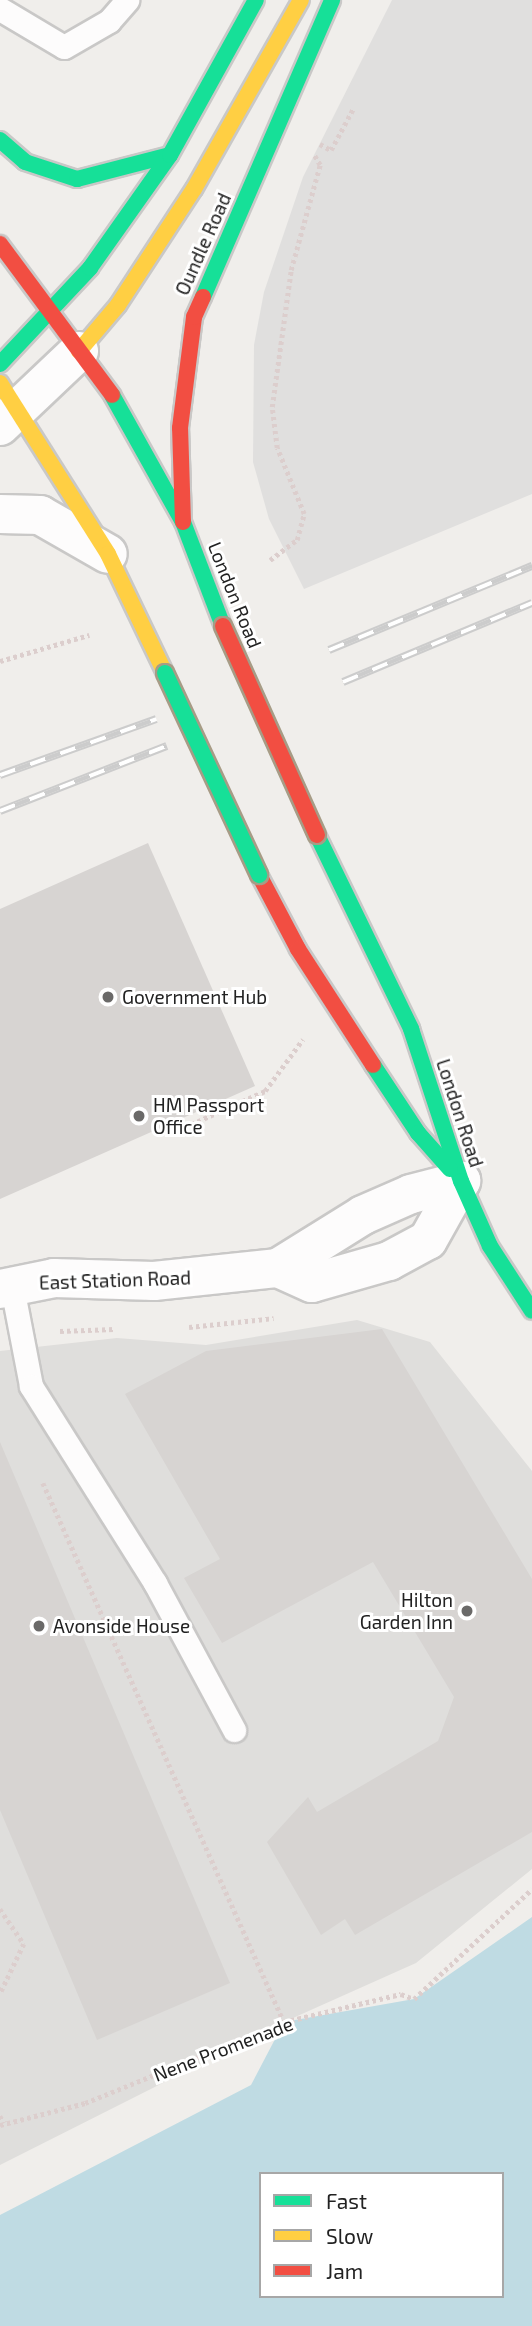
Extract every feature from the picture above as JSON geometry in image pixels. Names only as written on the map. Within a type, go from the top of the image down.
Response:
[{"type":"main road","points":[[0,363],[90,268],[170,155],[256,0]]},
{"type":"main road","name":"Oundle Road","points":[[79,351],[118,305],[194,189],[301,0]]},
{"type":"main road","name":"Oundle Road","points":[[183,522],[180,428],[194,317],[332,0]]},
{"type":"main road","points":[[0,140],[25,162],[77,179],[170,155]]},
{"type":"main road","points":[[0,244],[50,312]]},
{"type":"main road","name":"London Road","points":[[50,312],[123,410],[183,522],[222,625],[317,835],[411,1029],[461,1181]]},
{"type":"main road","name":"London Road","points":[[6,406],[108,554],[259,875],[298,949],[418,1133],[461,1181]]},
{"type":"main road","points":[[461,1181],[490,1246],[532,1311]]},
{"type":"street","points":[[6,406],[79,351]]},
{"type":"street","points":[[0,514],[40,515],[108,554]]},
{"type":"street","points":[[278,1268],[312,1283],[390,1261],[428,1240],[461,1181]]},
{"type":"street","name":"East Station Road","points":[[6,1288],[54,1278],[154,1281],[278,1268],[363,1215],[411,1194],[461,1181]]},
{"type":"lane","points":[[0,9],[64,47],[109,21],[127,0]]},
{"type":"lane","points":[[6,1288],[31,1386],[155,1583],[234,1730]]},
{"type":"path","points":[[270,560],[297,540],[304,514],[277,448],[272,407],[291,270],[320,165],[311,143],[331,150],[353,109]]},
{"type":"path","points":[[0,661],[89,635]]},
{"type":"path","points":[[169,1125],[172,1133],[265,1091],[304,1039]]},
{"type":"path","points":[[40,1475],[284,2022]]},
{"type":"path","name":"Nene Promenade","points":[[2,2124],[85,2103],[284,2022],[401,1994],[414,1999],[532,1889]]},
{"type":"path","points":[[0,1909],[24,1944],[0,1994]]},
{"type":"path","points":[[0,2116],[2,2124]]},
{"type":"shaded area","points":[[392,0],[532,0],[532,494],[304,589],[269,519],[253,462],[254,345],[264,292],[303,177]]},
{"type":"shaded area","points":[[357,1320],[430,1342],[532,1471],[532,1869],[416,1963],[284,2022],[0,2165],[0,1351],[117,1338],[206,1345]]},
{"type":"water","points":[[532,1917],[532,2326],[0,2326],[0,2215],[251,2085],[284,2022],[414,1999]]},
{"type":"building","name":"Government Hub","points":[[148,843],[255,1086],[0,1199],[0,909]]},
{"type":"building","name":"Hilton Garden Inn","points":[[382,1329],[532,1579],[532,1832],[355,1935],[345,1919],[321,1935],[267,1842],[308,1797],[317,1812],[438,1741],[454,1697],[373,1562],[222,1643],[184,1578],[220,1559],[125,1394],[206,1351]]},
{"type":"building","name":"Avonside House","points":[[0,1442],[230,1983],[97,2040],[0,1810]]},
{"type":"railway","points":[[329,650],[532,566]]},
{"type":"railway","points":[[343,682],[532,603]]},
{"type":"railway","points":[[0,775],[156,719]]},
{"type":"railway","points":[[0,811],[167,746]]},
{"type":"traffic: fast","points":[[0,364],[90,268],[170,155],[256,0]]},
{"type":"traffic: fast","points":[[203,297],[332,0]]},
{"type":"traffic: fast","points":[[0,140],[25,162],[77,179],[170,155]]},
{"type":"traffic: fast","points":[[112,395],[183,522],[223,626]]},
{"type":"traffic: fast","points":[[165,673],[259,875]]},
{"type":"traffic: fast","points":[[317,835],[411,1029],[461,1181],[490,1246],[532,1311]]},
{"type":"traffic: fast","points":[[373,1065],[418,1133],[450,1169]]},
{"type":"traffic: slow","points":[[79,351],[118,305],[194,189],[301,0]]},
{"type":"traffic: slow","points":[[0,383],[108,554],[165,673]]},
{"type":"traffic: jam","points":[[0,244],[112,395]]},
{"type":"traffic: jam","points":[[183,522],[180,428],[194,317],[203,297]]},
{"type":"traffic: jam","points":[[223,626],[317,835]]},
{"type":"traffic: jam","points":[[259,875],[298,949],[373,1065]]},
{"type":"place","name":"Government Hub","points":[[108,997]]},
{"type":"place","name":"HM Passport Office","points":[[139,1116]]},
{"type":"place","name":"Hilton Garden Inn","points":[[467,1611]]},
{"type":"place","name":"Avonside House","points":[[39,1626]]}]
